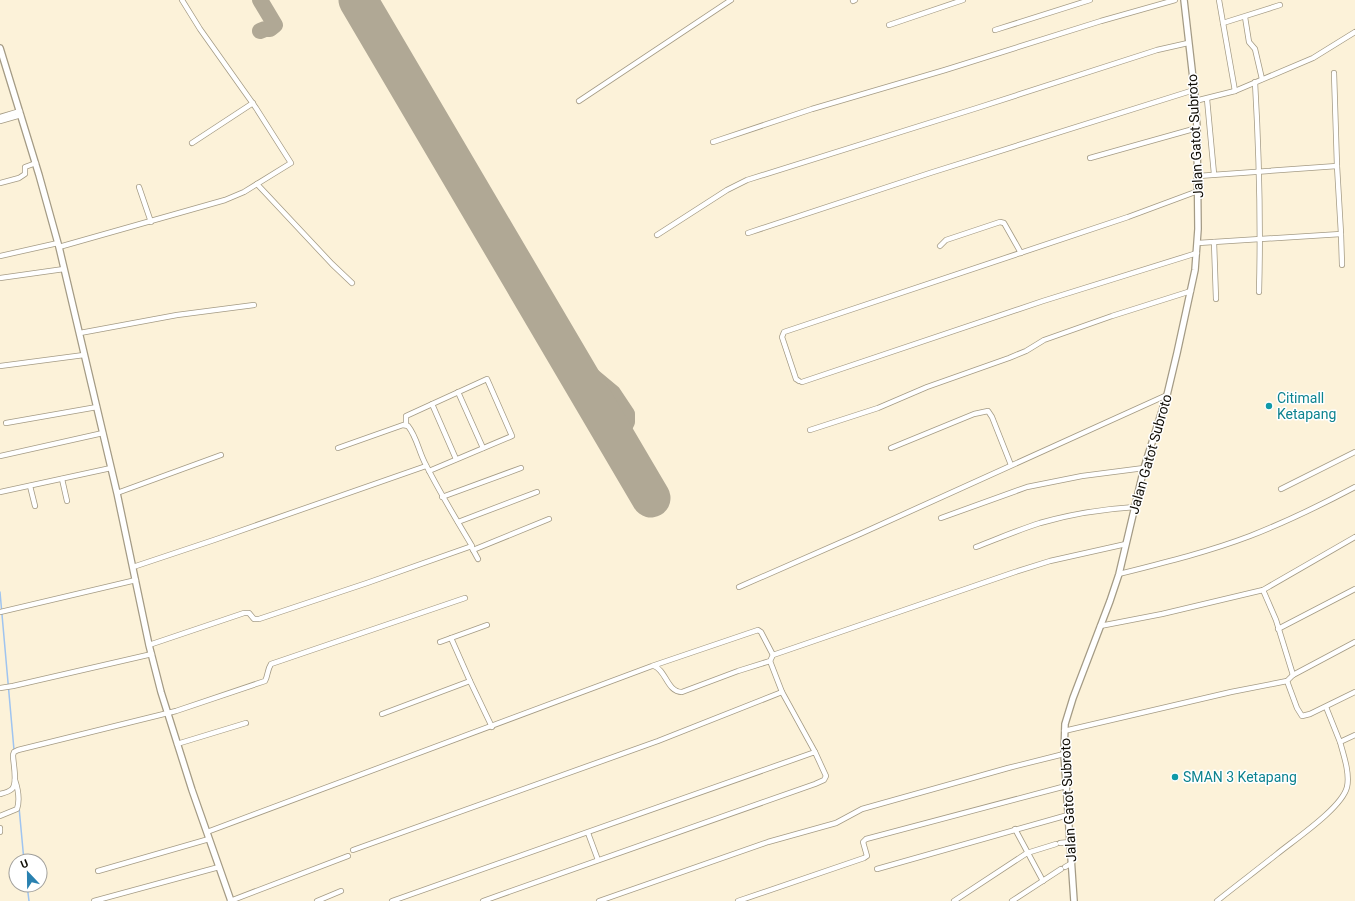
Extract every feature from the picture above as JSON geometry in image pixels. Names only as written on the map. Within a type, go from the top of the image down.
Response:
[{"type":"street","points":[[0,256],[58,245],[151,222],[225,200],[244,192],[291,163],[253,103],[200,29],[182,0]]},
{"type":"street","points":[[579,101],[731,0]]},
{"type":"street","points":[[889,25],[963,0]]},
{"type":"street","points":[[995,30],[1090,0]]},
{"type":"street","points":[[713,142],[1101,21],[1175,0]]},
{"type":"street","name":"Jalan Gatot Subroto","points":[[1074,901],[1064,754],[1064,731],[1066,718],[1119,574],[1144,468],[1178,353],[1195,270],[1198,243],[1197,128],[1184,0]]},
{"type":"street","points":[[1219,0],[1235,91]]},
{"type":"street","points":[[1224,23],[1280,6]]},
{"type":"street","points":[[1245,17],[1249,42],[1255,49],[1262,79]]},
{"type":"street","points":[[1195,101],[1235,91],[1313,58],[1355,32]]},
{"type":"street","points":[[657,235],[727,190],[747,180],[1157,50],[1188,42]]},
{"type":"street","points":[[0,48],[36,164],[58,245],[117,493],[149,644],[167,713],[231,901],[348,856]]},
{"type":"street","points":[[1334,73],[1342,265]]},
{"type":"street","points":[[1255,82],[1260,172],[1261,238],[1259,292]]},
{"type":"street","points":[[748,233],[923,175],[1194,90]]},
{"type":"street","points":[[1207,99],[1214,174]]},
{"type":"street","points":[[192,143],[253,103]]},
{"type":"street","points":[[0,117],[20,113]]},
{"type":"street","points":[[0,121],[20,113]]},
{"type":"street","points":[[1090,158],[1197,128]]},
{"type":"street","points":[[0,183],[22,176],[25,174],[25,168],[36,164]]},
{"type":"street","points":[[1198,176],[1337,166]]},
{"type":"street","points":[[257,184],[332,264],[352,283]]},
{"type":"street","points":[[138,187],[151,222]]},
{"type":"street","points":[[1197,253],[1043,301],[800,382],[796,379],[782,337],[784,332],[1128,217],[1198,192]]},
{"type":"street","points":[[940,246],[946,240],[1000,222],[1004,223],[1020,252]]},
{"type":"street","points":[[1198,243],[1340,234]]},
{"type":"street","points":[[1214,242],[1216,299]]},
{"type":"street","points":[[0,278],[64,269]]},
{"type":"street","points":[[810,430],[878,408],[927,387],[1009,358],[1026,351],[1044,340],[1190,291]]},
{"type":"street","points":[[80,333],[176,315],[254,305]]},
{"type":"street","points":[[0,366],[84,355]]},
{"type":"street","points":[[429,471],[512,436],[487,379],[406,416],[406,425],[412,431],[426,466],[478,559]]},
{"type":"street","points":[[458,392],[483,448]]},
{"type":"street","points":[[739,587],[853,537],[1166,394]]},
{"type":"street","points":[[432,404],[456,459]]},
{"type":"street","points":[[6,423],[97,407]]},
{"type":"street","points":[[890,448],[974,414],[988,410],[992,416],[1011,465]]},
{"type":"street","points":[[338,448],[406,425]]},
{"type":"street","points":[[0,456],[103,433]]},
{"type":"street","points":[[1281,489],[1355,452]]},
{"type":"street","points":[[117,493],[221,456]]},
{"type":"street","points":[[133,567],[222,538],[426,466]]},
{"type":"street","points":[[0,492],[111,468]]},
{"type":"street","points":[[442,497],[521,468]]},
{"type":"street","points":[[941,518],[1027,486],[1082,476],[1144,468]]},
{"type":"street","points":[[62,479],[67,501]]},
{"type":"street","points":[[30,486],[35,506]]},
{"type":"street","points":[[1119,574],[1211,549],[1252,536],[1355,488]]},
{"type":"street","points":[[458,522],[537,492]]},
{"type":"street","points":[[976,547],[1026,528],[1059,518],[1092,512],[1135,507]]},
{"type":"street","points":[[149,644],[244,613],[249,613],[254,619],[259,618],[473,548],[549,519]]},
{"type":"street","points":[[1100,626],[1176,611],[1263,590],[1355,537]]},
{"type":"street","points":[[652,666],[655,666],[660,670],[675,690],[682,692],[738,671],[770,661],[773,655],[1050,562],[1126,544]]},
{"type":"street","points":[[0,612],[136,580]]},
{"type":"street","points":[[1278,629],[1355,589]]},
{"type":"street","points":[[1263,590],[1293,675]]},
{"type":"street","points":[[0,816],[17,809],[17,786],[15,780],[13,755],[16,751],[167,713],[265,681],[267,678],[268,668],[271,664],[465,598]]},
{"type":"street","points":[[440,642],[487,625]]},
{"type":"street","points":[[207,832],[492,727],[652,666],[758,630],[761,632],[773,655]]},
{"type":"street","points":[[451,638],[492,727]]},
{"type":"street","points":[[1064,731],[1230,692],[1287,681],[1293,675],[1355,642]]},
{"type":"street","points":[[3,688],[152,654]]},
{"type":"street","points":[[483,901],[821,782],[826,776],[815,752],[782,692],[770,661]]},
{"type":"street","points":[[382,714],[470,681]]},
{"type":"street","points":[[1287,681],[1300,714],[1306,716],[1355,692]]},
{"type":"street","points":[[352,850],[658,741],[782,692]]},
{"type":"street","points":[[1217,901],[1320,820],[1343,796],[1348,782],[1345,759],[1326,707]]},
{"type":"street","points":[[177,744],[246,723]]},
{"type":"street","points":[[1340,742],[1355,735]]},
{"type":"street","points":[[392,901],[815,752]]},
{"type":"street","points":[[599,901],[768,842],[836,823],[862,809],[1000,770],[1064,754]]},
{"type":"street","points":[[0,794],[11,790],[14,786],[15,780]]},
{"type":"street","points":[[738,901],[864,858],[867,856],[863,842],[866,839],[1066,786]]},
{"type":"street","points":[[877,869],[1068,815]]},
{"type":"street","points":[[1015,829],[1042,881]]},
{"type":"street","points":[[588,833],[598,860]]},
{"type":"street","points":[[98,871],[209,839]]},
{"type":"street","points":[[954,901],[1027,853],[1070,842]]},
{"type":"street","points":[[1012,901],[1072,863]]},
{"type":"street","points":[[94,901],[219,867]]},
{"type":"street","points":[[317,901],[341,891]]},
{"type":"waterway","points":[[0,592],[14,750]]},
{"type":"waterway","points":[[19,807],[23,853]]},
{"type":"waterway","points":[[28,893],[29,901]]},
{"type":"taxiway","points":[[260,0],[275,25],[270,29],[260,31]]},
{"type":"taxiway","points":[[562,347],[583,368],[613,393],[627,414],[627,422],[625,426],[613,435]]},
{"type":"runway","points":[[358,0],[651,498]]},
{"type":"place","name":"Citimall Ketapang","points":[[1269,406]]},
{"type":"place","name":"SMAN 3 Ketapang","points":[[1175,777]]}]
